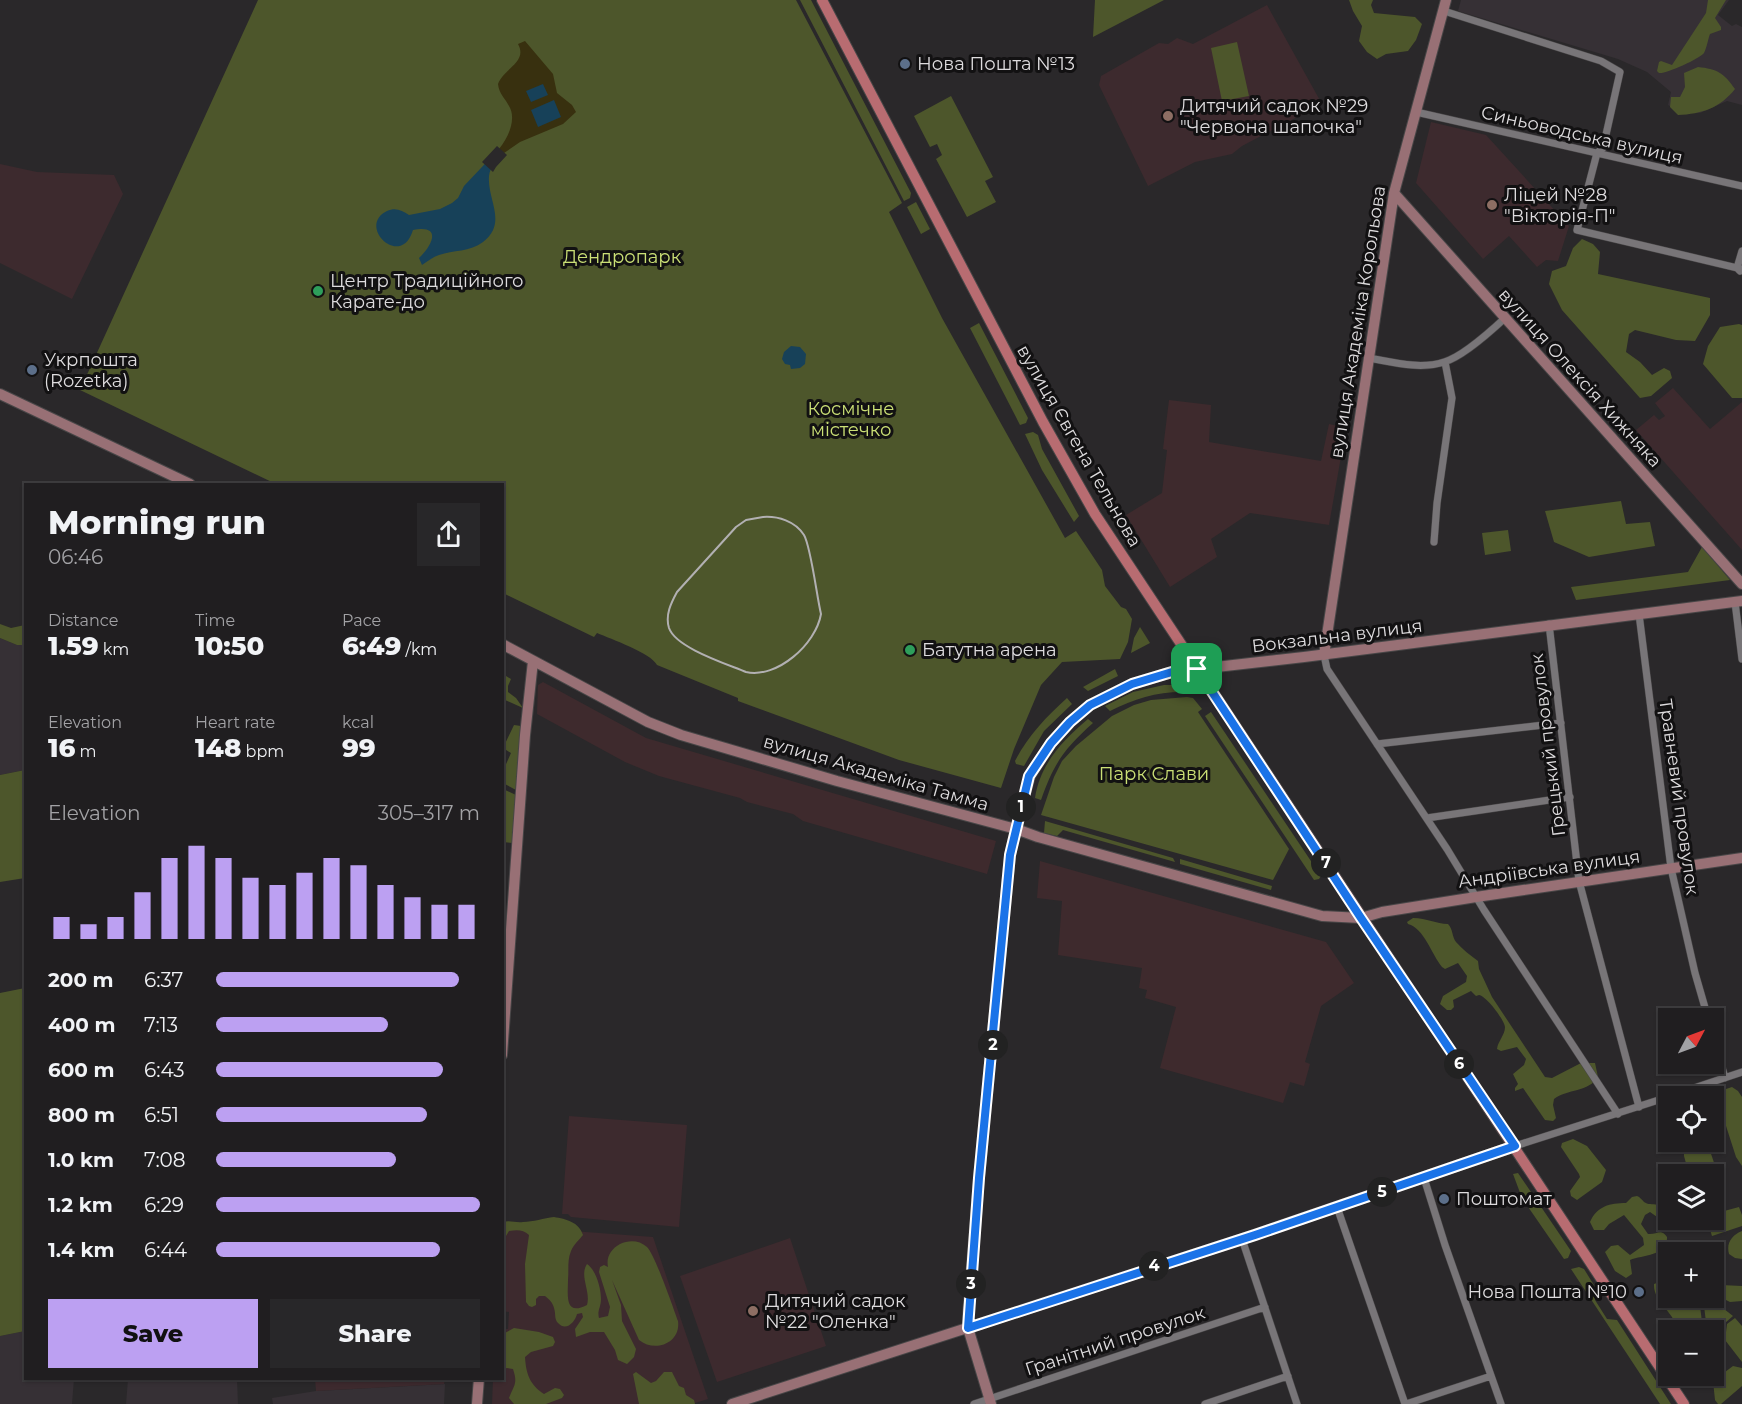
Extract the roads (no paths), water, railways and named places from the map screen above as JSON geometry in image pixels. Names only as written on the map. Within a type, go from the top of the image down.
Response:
[{"type":"main road","name":"вулиця Євгена Тельнова","points":[[822,0],[1042,422],[1101,524],[1684,1404]]},
{"type":"street","points":[[1445,6],[1601,61],[1620,72],[1603,148],[1597,153],[1577,230],[1740,270],[1742,251]]},
{"type":"street","name":"вулиця Академіка Корольова","points":[[1324,655],[1394,193],[1445,6]]},
{"type":"street","name":"Синьоводська вулиця","points":[[1416,112],[1742,186]]},
{"type":"street","name":"вулиця Олексія Хижняка","points":[[1394,193],[1742,584]]},
{"type":"street","points":[[1369,358],[1416,365],[1445,362],[1481,339],[1505,318]]},
{"type":"street","points":[[1434,542],[1437,503],[1452,398],[1445,362]]},
{"type":"street","points":[[0,393],[188,483]]},
{"type":"street","name":"Вокзальна вулиця","points":[[968,1328],[979,1178],[1010,855],[1029,776],[1051,743],[1070,722],[1090,705],[1132,684],[1172,672],[1738,602]]},
{"type":"street","points":[[1738,602],[1742,659]]},
{"type":"street","name":"Травневий провулок","points":[[1639,614],[1671,868],[1705,1008]]},
{"type":"street","name":"Грецький провулок","points":[[1549,624],[1579,881],[1639,1107]]},
{"type":"street","name":"вулиця Академіка Тамма","points":[[504,645],[648,722],[681,735],[1281,906],[1322,916],[1361,918]]},
{"type":"street","points":[[1324,655],[1327,669],[1427,818],[1618,1114]]},
{"type":"street","points":[[504,1027],[524,746],[533,661]]},
{"type":"street","points":[[1377,744],[1561,723]]},
{"type":"street","points":[[1427,818],[1570,797]]},
{"type":"street","name":"Андріївська вулиця","points":[[1361,918],[1382,912],[1476,897],[1742,858]]},
{"type":"street","points":[[1701,1086],[1742,1072]]},
{"type":"street","points":[[1724,1074],[1725,1078]]},
{"type":"street","points":[[732,1404],[1242,1239],[1515,1146],[1658,1101]]},
{"type":"street","points":[[1424,1178],[1500,1404]]},
{"type":"street","points":[[1337,1206],[1405,1404],[1491,1376]]},
{"type":"street","points":[[1242,1239],[1297,1404]]},
{"type":"street","name":"Гранітний провулок","points":[[974,1404],[991,1402],[1265,1307]]},
{"type":"street","points":[[968,1328],[991,1402]]},
{"type":"street","points":[[1205,1404],[1288,1376]]},
{"type":"street","points":[[477,1404],[478,1380]]},
{"type":"water","points":[[543,84],[548,95],[531,102],[526,91]]},
{"type":"water","points":[[554,100],[561,117],[538,127],[531,110]]},
{"type":"water","points":[[499,149],[504,153],[493,166],[489,176],[495,211],[494,227],[483,242],[467,249],[444,253],[422,265],[419,258],[428,247],[432,237],[428,230],[413,230],[407,241],[400,246],[391,246],[378,234],[376,226],[379,218],[387,211],[393,209],[409,215],[440,209],[452,203],[458,198],[464,186]]},
{"type":"water","points":[[791,346],[800,347],[806,354],[805,364],[800,368],[791,369],[790,365],[785,364],[782,359],[784,352]]},
{"type":"railway","points":[[763,517],[786,520],[804,535],[821,614],[812,637],[793,657],[782,665],[758,673],[746,672],[691,649],[681,642],[669,628],[668,614],[677,592],[736,527],[746,520],[763,517]]},
{"type":"place","name":"Нова Пошта №13","points":[[905,64]]},
{"type":"place","name":"Дитячий садок №29 \"Червона шапочка\"","points":[[1168,116]]},
{"type":"place","name":"Ліцей №28 \"Вікторія-П\"","points":[[1492,205]]},
{"type":"place","name":"Центр Традиційного Карате-до","points":[[318,291]]},
{"type":"place","name":"Укрпошта (Rozetka)","points":[[32,370]]},
{"type":"place","name":"Батутна арена","points":[[910,650]]},
{"type":"place","name":"Поштомат","points":[[1444,1199]]},
{"type":"place","name":"Нова Пошта №10","points":[[1639,1292]]},
{"type":"place","name":"Дитячий садок №22 \"Оленка\"","points":[[753,1311]]},
{"type":"park label","name":"Дендропарк","points":[[622,257]]},
{"type":"park label","name":"Космічне містечко","points":[[851,419]]},
{"type":"park label","name":"Парк Слави","points":[[1154,774]]}]
